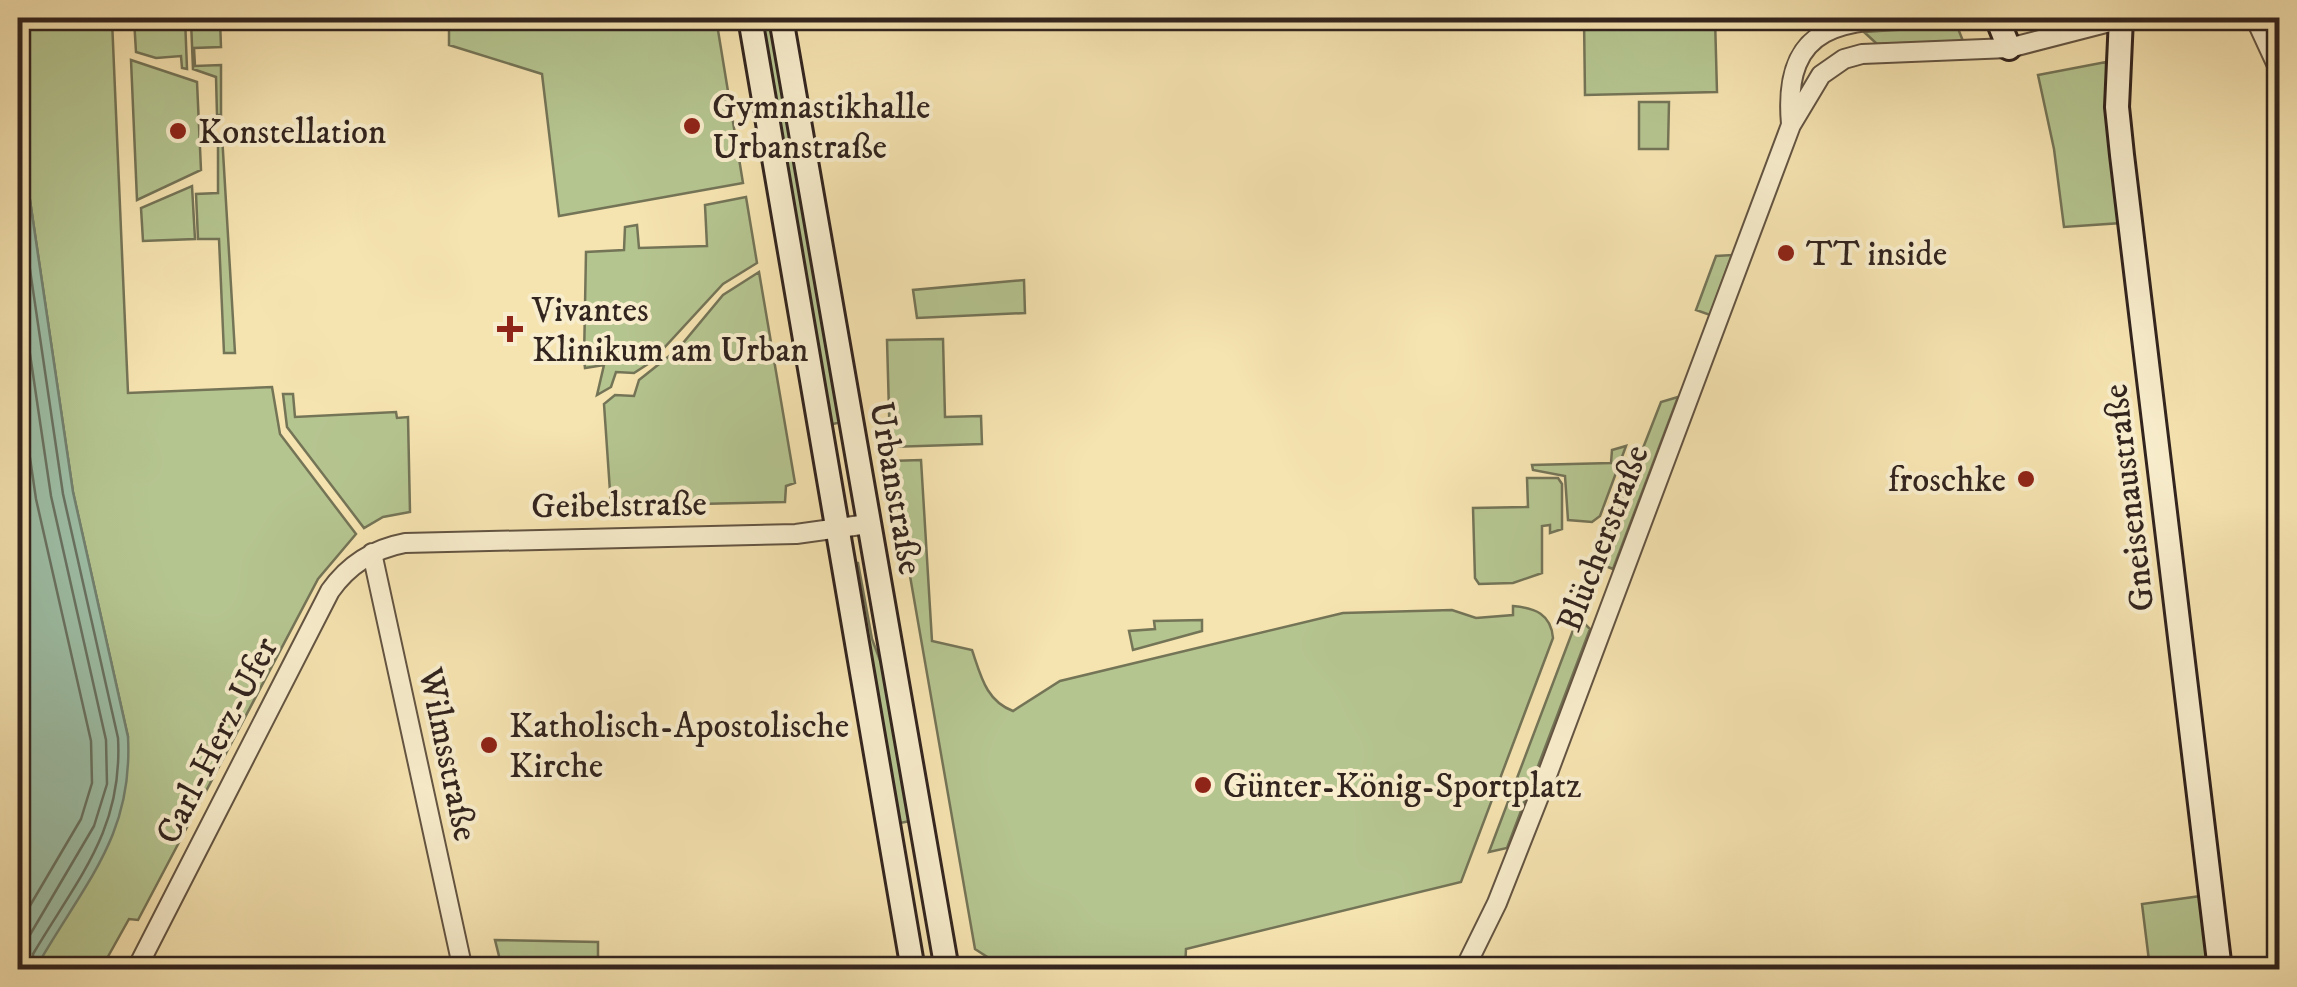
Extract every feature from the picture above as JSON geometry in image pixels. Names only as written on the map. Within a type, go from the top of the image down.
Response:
[{"type":"main road","name":"Urbanstraße","points":[[750,18],[913,970]]},
{"type":"main road","name":"Urbanstraße","points":[[781,18],[947,970]]},
{"type":"main road","points":[[1997,18],[2009,48]]},
{"type":"main road","name":"Gneisenaustraße","points":[[2122,18],[2117,107],[2220,970]]},
{"type":"street","points":[[1940,18],[1849,19],[1862,54],[2009,48],[2122,18]]},
{"type":"street","points":[[2254,18],[2280,72]]},
{"type":"street","name":"Blücherstraße","points":[[1792,125],[1788,92],[1801,56],[1821,33],[1849,19]]},
{"type":"street","name":"Blücherstraße","points":[[1464,970],[1497,903],[1545,781],[1792,125],[1821,74],[1862,54]]},
{"type":"street","name":"Geibelstraße","points":[[372,553],[405,543],[838,529],[868,524]]},
{"type":"street","name":"Carl-Herz-Ufer","points":[[136,970],[330,591],[348,570],[372,553]]},
{"type":"street","name":"Wilmsstraße","points":[[372,553],[463,970]]},
{"type":"shaded area","points":[[18,18],[112,20],[128,393],[272,387],[280,434],[356,534],[318,579],[138,920],[129,919],[101,969],[44,969],[41,959],[128,737],[73,492],[18,119]]},
{"type":"shaded area","points":[[185,18],[187,69],[182,68],[181,56],[156,58],[136,52],[134,19]]},
{"type":"shaded area","points":[[449,18],[716,18],[743,183],[559,216],[542,74],[449,45]]},
{"type":"shaded area","points":[[757,18],[772,18],[842,422],[828,425]]},
{"type":"shaded area","points":[[1584,18],[1715,18],[1717,92],[1585,95]]},
{"type":"shaded area","points":[[220,20],[221,47],[194,48],[195,66],[221,65],[221,115],[217,115],[216,77],[193,69],[191,21]]},
{"type":"shaded area","points":[[1957,26],[1963,41],[1877,44],[1864,32]]},
{"type":"shaded area","points":[[131,60],[197,82],[201,170],[137,200]]},
{"type":"shaded area","points":[[2106,62],[2107,106],[2121,223],[2064,227],[2054,149],[2038,75]]},
{"type":"shaded area","points":[[1639,102],[1669,102],[1668,149],[1639,149]]},
{"type":"shaded area","points":[[218,135],[222,135],[235,353],[224,353],[219,239],[198,239],[196,194],[218,193]]},
{"type":"shaded area","points":[[192,186],[195,239],[143,241],[141,208]]},
{"type":"shaded area","points":[[746,197],[757,263],[723,284],[651,362],[634,373],[616,372],[611,387],[597,395],[604,365],[585,368],[584,360],[586,252],[624,250],[625,227],[637,225],[639,248],[707,246],[705,205]]},
{"type":"shaded area","points":[[1732,255],[1710,315],[1696,310],[1716,256]]},
{"type":"shaded area","points":[[759,272],[795,483],[786,486],[785,502],[611,506],[604,404],[615,395],[634,396],[639,380],[678,349],[723,295]]},
{"type":"shaded area","points":[[1024,280],[1025,313],[917,318],[913,290]]},
{"type":"shaded area","points":[[943,339],[945,417],[981,416],[982,444],[890,447],[887,340]]},
{"type":"shaded area","points":[[283,394],[293,394],[295,417],[396,412],[397,418],[408,417],[410,512],[383,517],[364,528],[287,427]]},
{"type":"shaded area","points":[[1678,397],[1613,569],[1598,563],[1661,402]]},
{"type":"shaded area","points":[[1626,446],[1600,516],[1592,522],[1568,520],[1565,476],[1533,470],[1532,465],[1611,463],[1612,450]]},
{"type":"shaded area","name":"Günter-König-Sportplatz","points":[[921,460],[932,641],[972,650],[991,694],[1013,711],[1060,681],[1343,613],[1452,610],[1476,618],[1513,615],[1513,606],[1540,614],[1549,623],[1553,638],[1461,882],[1186,949],[1185,969],[1006,969],[975,949],[890,461]]},
{"type":"shaded area","points":[[1527,478],[1558,478],[1562,484],[1562,529],[1550,533],[1550,525],[1542,526],[1542,573],[1513,583],[1479,584],[1475,578],[1473,508],[1528,507]]},
{"type":"shaded area","points":[[854,563],[858,563],[872,639],[884,671],[910,821],[900,823]]},
{"type":"shaded area","points":[[1578,617],[1590,629],[1507,848],[1489,852]]},
{"type":"shaded area","points":[[1202,620],[1202,631],[1133,650],[1129,631],[1155,629],[1154,621]]},
{"type":"shaded area","points":[[2201,896],[2210,969],[2150,969],[2142,904]]},
{"type":"shaded area","points":[[495,940],[598,942],[598,962],[500,960]]},
{"type":"water","points":[[18,119],[73,492],[128,737],[128,771],[115,828],[90,879],[41,959],[44,970],[18,969]]},
{"type":"place","name":"Gymnastikhalle Urbanstraße","points":[[692,126]]},
{"type":"place","name":"Konstellation","points":[[178,131]]},
{"type":"place","name":"TT inside","points":[[1786,253]]},
{"type":"place","name":"Vivantes Klinikum am Urban","points":[[510,329]]},
{"type":"place","name":"froschke","points":[[2026,479]]},
{"type":"place","name":"Katholisch-Apostolische Kirche","points":[[489,745]]},
{"type":"place","name":"Günter-König-Sportplatz","points":[[1203,785]]}]
